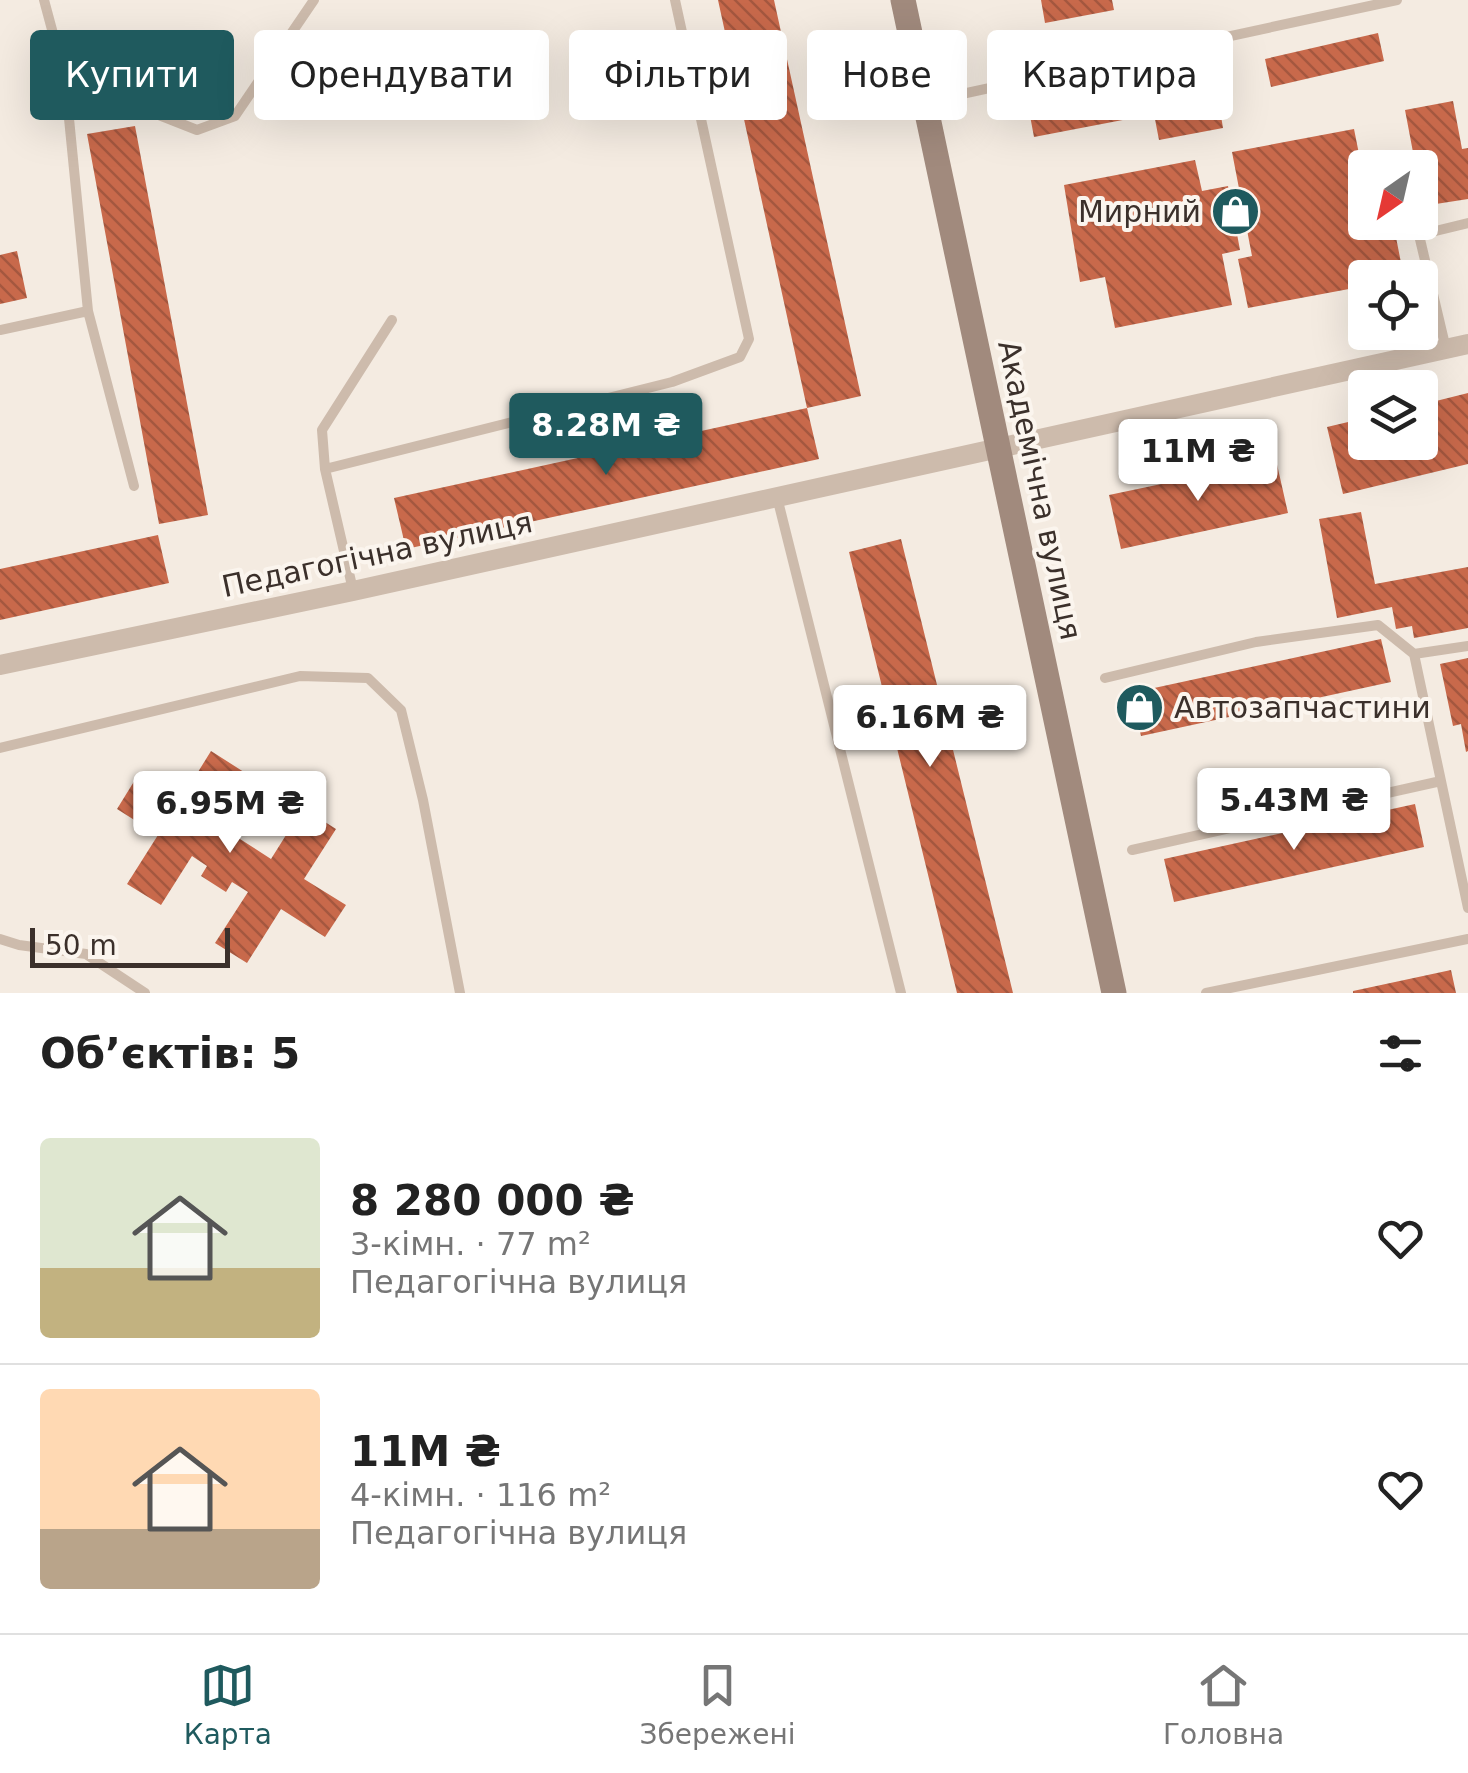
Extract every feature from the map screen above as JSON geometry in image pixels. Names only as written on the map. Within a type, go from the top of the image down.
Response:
[{"type":"main road","name":"Академічна вулиця","points":[[903,0],[909,30]]},
{"type":"main road","name":"Академічна вулиця","points":[[928,120],[1114,993]]},
{"type":"street","name":"Педагогічна вулиця","points":[[0,664],[353,592],[1468,344]]},
{"type":"lane","points":[[44,0],[52,30]]},
{"type":"lane","points":[[234,116],[314,0]]},
{"type":"lane","points":[[324,468],[672,382],[740,357],[749,338],[675,0]]},
{"type":"lane","points":[[967,93],[1397,0]]},
{"type":"lane","points":[[68,120],[88,311],[134,486]]},
{"type":"lane","points":[[171,120],[197,130],[224,120]]},
{"type":"lane","points":[[1446,348],[1419,234],[1468,223]]},
{"type":"lane","points":[[0,330],[88,311]]},
{"type":"lane","points":[[353,592],[324,468],[322,430],[392,320]]},
{"type":"lane","points":[[777,498],[900,993]]},
{"type":"lane","points":[[1105,678],[1256,642],[1378,624],[1414,654],[1468,908]]},
{"type":"lane","points":[[1414,654],[1468,646]]},
{"type":"lane","points":[[0,748],[300,676],[368,678],[400,710],[423,800],[460,993]]},
{"type":"lane","points":[[1132,850],[1441,781]]},
{"type":"lane","points":[[1206,993],[1468,938]]},
{"type":"lane","points":[[0,939],[86,954],[145,993]]},
{"type":"building","points":[[718,0],[774,0],[781,30],[725,30]]},
{"type":"building","points":[[1041,0],[1112,0],[1114,10],[1045,23]]},
{"type":"building","points":[[1378,33],[1384,61],[1271,87],[1265,59]]},
{"type":"building","points":[[787,59],[861,396],[807,408],[744,120],[787,120]]},
{"type":"building","points":[[1453,101],[1462,149],[1468,148],[1468,199],[1438,204],[1438,150],[1413,150],[1405,110]]},
{"type":"building","points":[[1031,120],[1123,120],[1034,137]]},
{"type":"building","points":[[1155,120],[1222,120],[1223,128],[1159,140]]},
{"type":"building","points":[[135,126],[208,515],[159,524],[87,134]]},
{"type":"building","points":[[1354,129],[1358,150],[1348,150],[1348,240],[1397,240],[1400,260],[1348,260],[1348,289],[1248,308],[1238,259],[1252,256],[1232,152]]},
{"type":"building","points":[[1195,160],[1202,191],[1228,186],[1240,250],[1222,254],[1232,305],[1115,328],[1105,277],[1080,282],[1064,185]]},
{"type":"building","points":[[17,251],[27,298],[0,304],[0,255]]},
{"type":"building","points":[[1468,393],[1468,464],[1343,494],[1327,427],[1348,422],[1348,460],[1438,460],[1438,400]]},
{"type":"building","points":[[807,408],[819,459],[406,549],[394,498]]},
{"type":"building","points":[[1276,460],[1288,513],[1121,549],[1109,495]]},
{"type":"building","points":[[1361,512],[1375,584],[1468,567],[1468,628],[1414,638],[1412,626],[1396,629],[1392,607],[1337,618],[1319,519]]},
{"type":"building","points":[[158,535],[169,583],[0,620],[0,569]]},
{"type":"building","points":[[901,539],[1013,993],[957,993],[849,552]]},
{"type":"building","points":[[1381,639],[1391,682],[1141,736],[1131,693]]},
{"type":"building","points":[[1468,658],[1466,752],[1461,724],[1453,726],[1440,664]]},
{"type":"building","points":[[211,751],[247,774],[215,823],[271,859],[303,808],[336,829],[304,879],[346,905],[325,937],[281,909],[247,963],[215,943],[248,892],[232,882],[226,892],[201,876],[207,866],[192,856],[161,905],[127,884],[158,835],[117,809],[138,775],[180,801]]},
{"type":"building","points":[[1415,804],[1424,847],[1174,902],[1164,859]]},
{"type":"building","points":[[1451,970],[1456,993],[1353,993],[1353,991]]},
{"type":"place","name":"Мирний","points":[[1236,211]]},
{"type":"place","name":"Автозапчастини","points":[[1139,707]]}]
